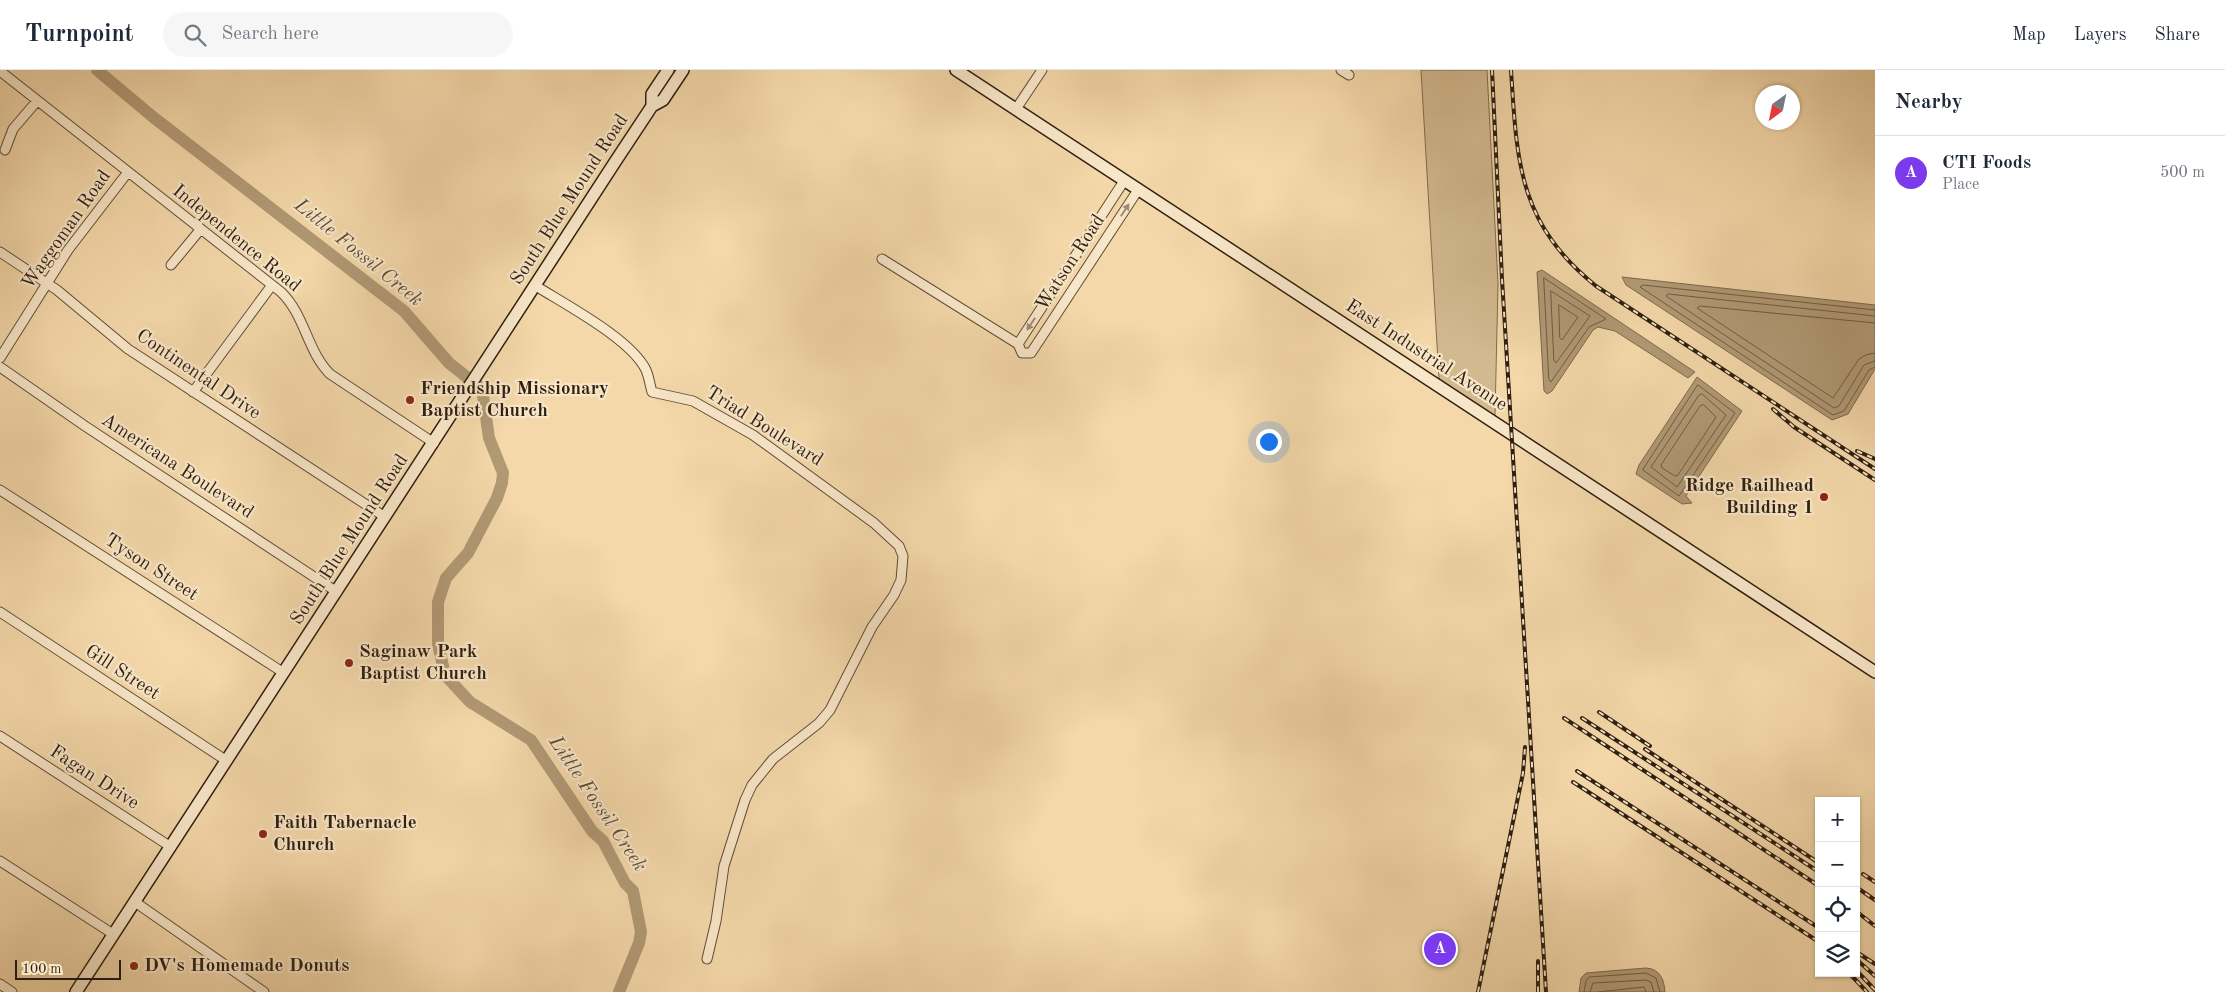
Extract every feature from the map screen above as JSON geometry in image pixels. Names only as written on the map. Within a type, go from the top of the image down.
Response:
[{"type":"main road","name":"South Blue Mound Road","points":[[652,106],[652,94],[668,70]]},
{"type":"main road","name":"South Blue Mound Road","points":[[76,992],[652,106],[663,100],[683,70]]},
{"type":"main road","name":"East Industrial Avenue","points":[[956,70],[1875,672]]},
{"type":"street","points":[[1016,109],[1042,70]]},
{"type":"street","points":[[1341,70],[1349,76]]},
{"type":"street","name":"Independence Road","points":[[0,71],[272,285],[297,311],[320,362],[330,374],[434,443]]},
{"type":"street","points":[[5,150],[13,129],[37,100]]},
{"type":"street","name":"Waggoman Road","points":[[0,358],[68,250],[128,172]]},
{"type":"street","points":[[882,259],[1018,344],[1124,181]]},
{"type":"street","name":"Watson Road","points":[[1018,344],[1022,353],[1031,353],[1138,190]]},
{"type":"street","points":[[171,266],[200,230]]},
{"type":"street","name":"Continental Drive","points":[[0,252],[48,282],[128,350],[385,517]]},
{"type":"street","points":[[193,392],[272,285]]},
{"type":"street","name":"Triad Boulevard","points":[[536,286],[617,339],[636,355],[645,369],[652,392],[693,401],[752,436],[874,523],[898,546],[903,556],[901,580],[894,595],[872,627],[830,710],[819,722],[773,759],[752,785],[745,800],[724,866],[714,930],[706,959]]},
{"type":"street","name":"Americana Boulevard","points":[[0,367],[93,432],[337,592]]},
{"type":"street","name":"Tyson Street","points":[[0,490],[284,673]]},
{"type":"street","name":"Gill Street","points":[[0,612],[227,761]]},
{"type":"street","name":"Fagan Drive","points":[[0,736],[170,847]]},
{"type":"street","points":[[0,861],[113,934]]},
{"type":"street","points":[[135,902],[264,992]]},
{"type":"street","points":[[0,984],[12,992]]},
{"type":"shaded area","points":[[1421,70],[1487,70],[1498,284],[1495,416],[1439,379]]},
{"type":"water","points":[[1542,270],[1695,372],[1688,378],[1615,331],[1598,327],[1593,330],[1552,391],[1547,394],[1544,391],[1537,272]]},
{"type":"water","points":[[1622,277],[1875,305],[1875,369],[1848,414],[1832,420],[1626,285]]},
{"type":"water","points":[[1697,377],[1742,411],[1686,496],[1692,503],[1682,504],[1636,474],[1639,465]]},
{"type":"water","points":[[1646,968],[1655,970],[1658,973],[1664,983],[1665,992],[1579,992],[1581,978],[1586,973]]},
{"type":"waterway","name":"Little Fossil Creek","points":[[97,70],[153,117],[404,311],[449,363],[482,389],[489,438],[503,473],[502,483],[497,498],[468,553],[446,578],[438,602],[438,644],[445,675],[470,702],[531,740],[592,831],[603,841],[625,883],[633,891],[641,932],[639,943],[619,992]]},
{"type":"railway","points":[[1492,70],[1502,279],[1546,992]]},
{"type":"railway","points":[[1511,70],[1516,134],[1526,189],[1536,214],[1551,239],[1570,262],[1596,286],[1875,469]]},
{"type":"railway","points":[[1773,409],[1794,427],[1875,480]]},
{"type":"railway","points":[[1857,451],[1875,459]]},
{"type":"railway","points":[[1599,712],[1650,746]]},
{"type":"railway","points":[[1564,718],[1815,883]]},
{"type":"railway","points":[[1582,718],[1815,869]]},
{"type":"railway","points":[[1478,992],[1523,773],[1525,747]]},
{"type":"railway","points":[[1645,749],[1815,860]]},
{"type":"railway","points":[[1577,771],[1815,925]]},
{"type":"railway","points":[[1573,782],[1815,939]]},
{"type":"railway","points":[[1863,874],[1875,882]]},
{"type":"railway","points":[[1860,890],[1875,900]]},
{"type":"railway","points":[[1860,914],[1875,926]]},
{"type":"railway","points":[[1860,954],[1875,964]]},
{"type":"railway","points":[[1538,961],[1538,992]]},
{"type":"railway","points":[[1860,963],[1875,976]]},
{"type":"railway","points":[[1860,974],[1875,990]]},
{"type":"railway","points":[[1853,977],[1867,992]]},
{"type":"place","name":"Friendship Missionary Baptist Church","points":[[410,400]]},
{"type":"place","name":"Ridge Railhead Building 1","points":[[1824,497]]},
{"type":"place","name":"Saginaw Park Baptist Church","points":[[349,663]]},
{"type":"place","name":"Faith Tabernacle Church","points":[[263,834]]},
{"type":"place","name":"CTI Foods","points":[[1440,949]]},
{"type":"place","name":"DV's Homemade Donuts","points":[[134,966]]}]
